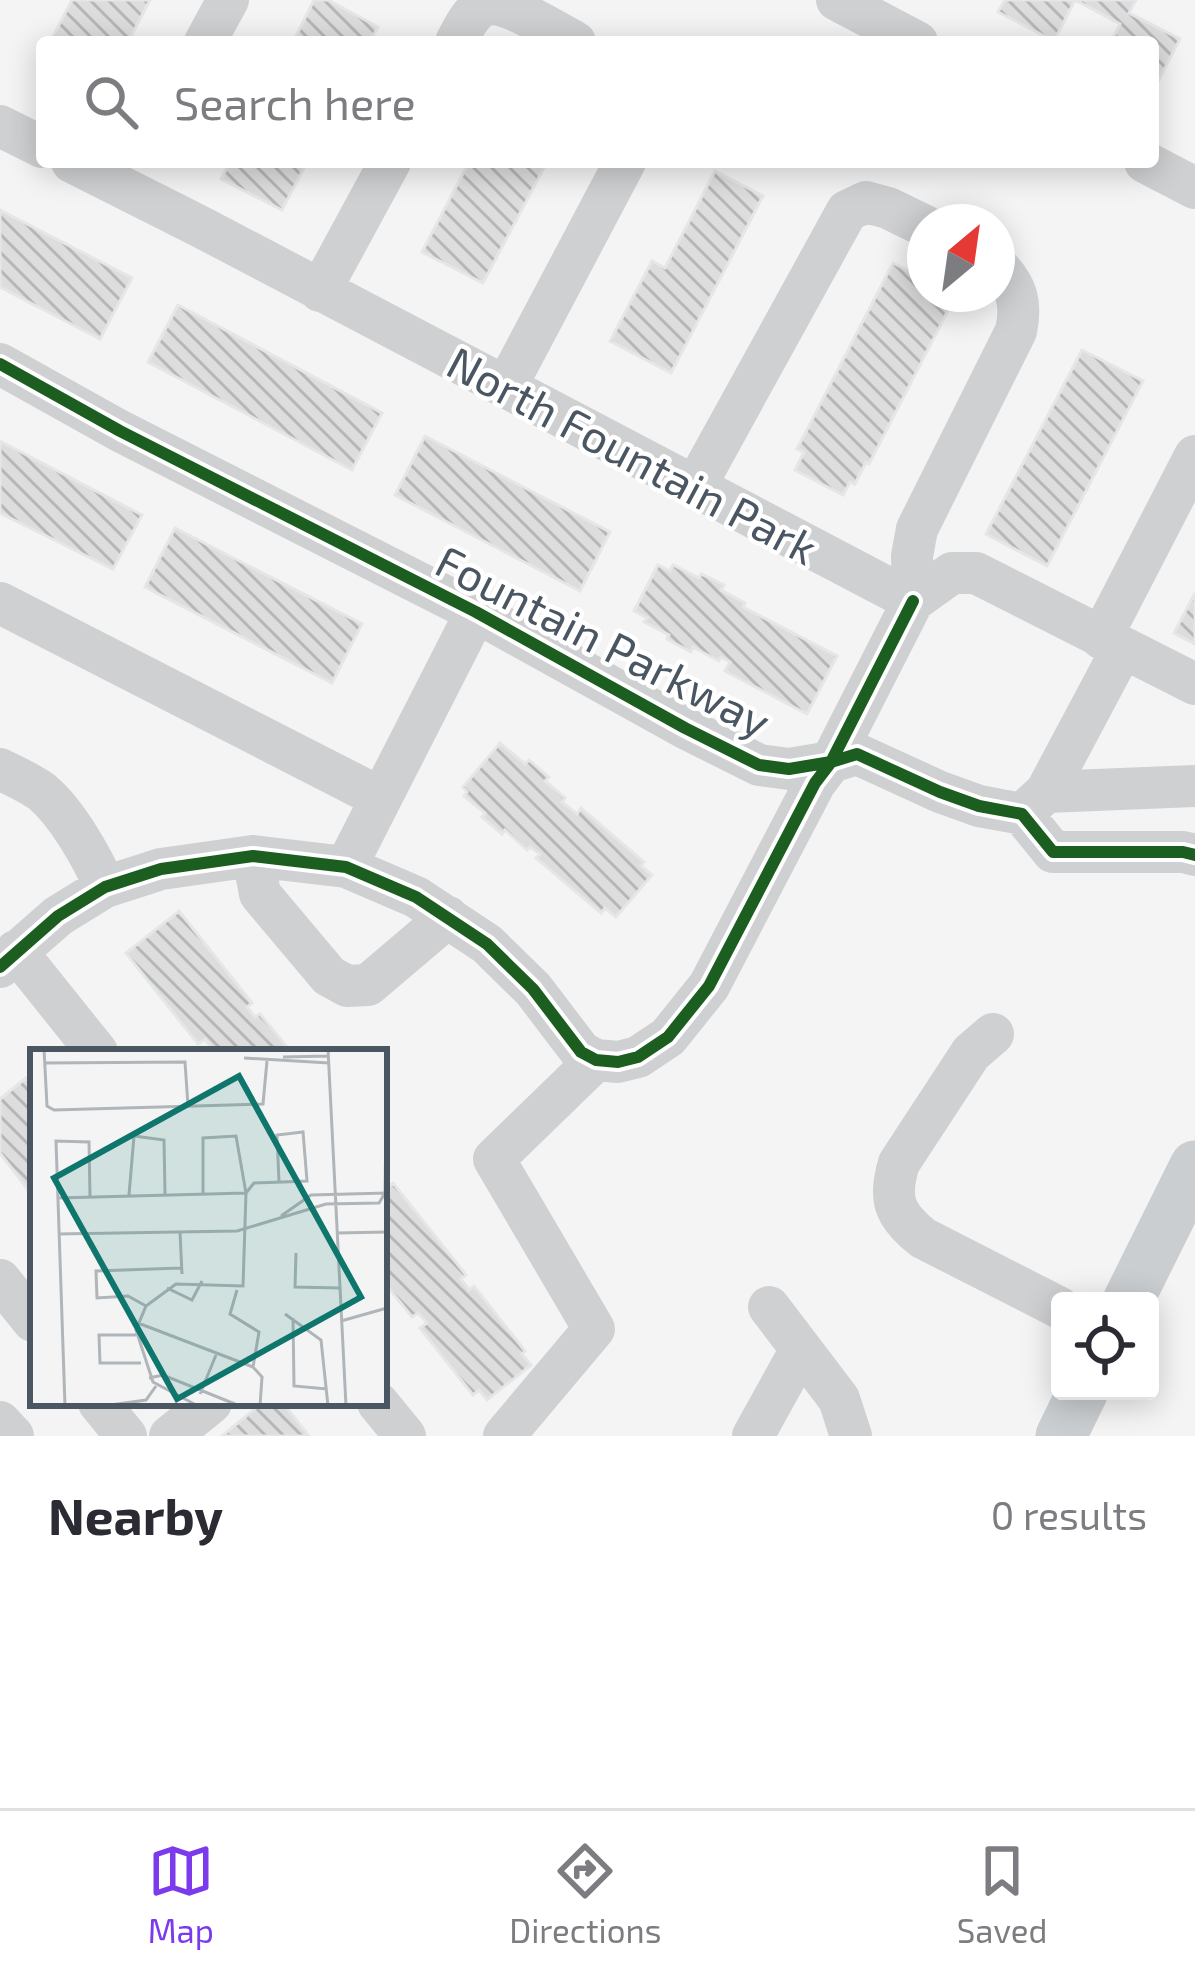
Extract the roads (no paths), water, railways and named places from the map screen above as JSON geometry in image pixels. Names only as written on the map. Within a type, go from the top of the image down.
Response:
[{"type":"main road","points":[[1132,1292],[1195,1166]]},
{"type":"main road","points":[[1061,1436],[1079,1400]]},
{"type":"street","points":[[209,36],[228,0]]},
{"type":"street","points":[[460,36],[482,5],[494,4],[564,36]]},
{"type":"street","points":[[853,4],[907,36]]},
{"type":"street","points":[[0,126],[36,144]]},
{"type":"street","name":"North Fountain Park","points":[[99,168],[135,176],[320,291],[913,601]]},
{"type":"street","points":[[320,291],[387,168]]},
{"type":"street","points":[[506,387],[623,168]]},
{"type":"street","points":[[1157,168],[1195,188]]},
{"type":"street","points":[[695,487],[847,211],[866,202],[907,217]]},
{"type":"street","points":[[913,601],[917,529],[1016,331],[1020,314],[1015,289]]},
{"type":"street","name":"Fountain Parkway","points":[[0,364],[759,765],[789,769],[857,754],[980,806],[1195,786]]},
{"type":"street","points":[[1034,803],[1195,456]]},
{"type":"street","points":[[94,1049],[8,959],[58,916],[105,887],[161,869],[253,856],[346,867],[416,897],[487,944],[533,989],[581,1052],[596,1060],[618,1062],[638,1057],[668,1037],[709,986],[913,601],[952,573],[976,573],[1195,684]]},
{"type":"street","points":[[0,603],[381,797]]},
{"type":"street","points":[[346,867],[476,612]]},
{"type":"street","points":[[0,769],[40,791],[57,808],[105,887]]},
{"type":"street","name":"Fountain Parkway","points":[[1034,803],[1053,852],[1195,855]]},
{"type":"street","points":[[253,856],[260,894],[329,976],[347,986],[368,985],[448,917]]},
{"type":"street","points":[[993,1034],[971,1053],[899,1163],[894,1206],[907,1226],[923,1238],[1051,1302]]},
{"type":"street","points":[[504,1436],[594,1329],[494,1160],[596,1060]]},
{"type":"street","points":[[0,1280],[30,1317]]},
{"type":"street","points":[[769,1307],[839,1399],[851,1436]]},
{"type":"street","points":[[753,1436],[800,1351]]},
{"type":"street","points":[[101,1406],[126,1436]]},
{"type":"street","points":[[170,1436],[207,1406]]},
{"type":"street","points":[[380,1406],[405,1436]]},
{"type":"street","points":[[0,1422],[13,1436]]}]
